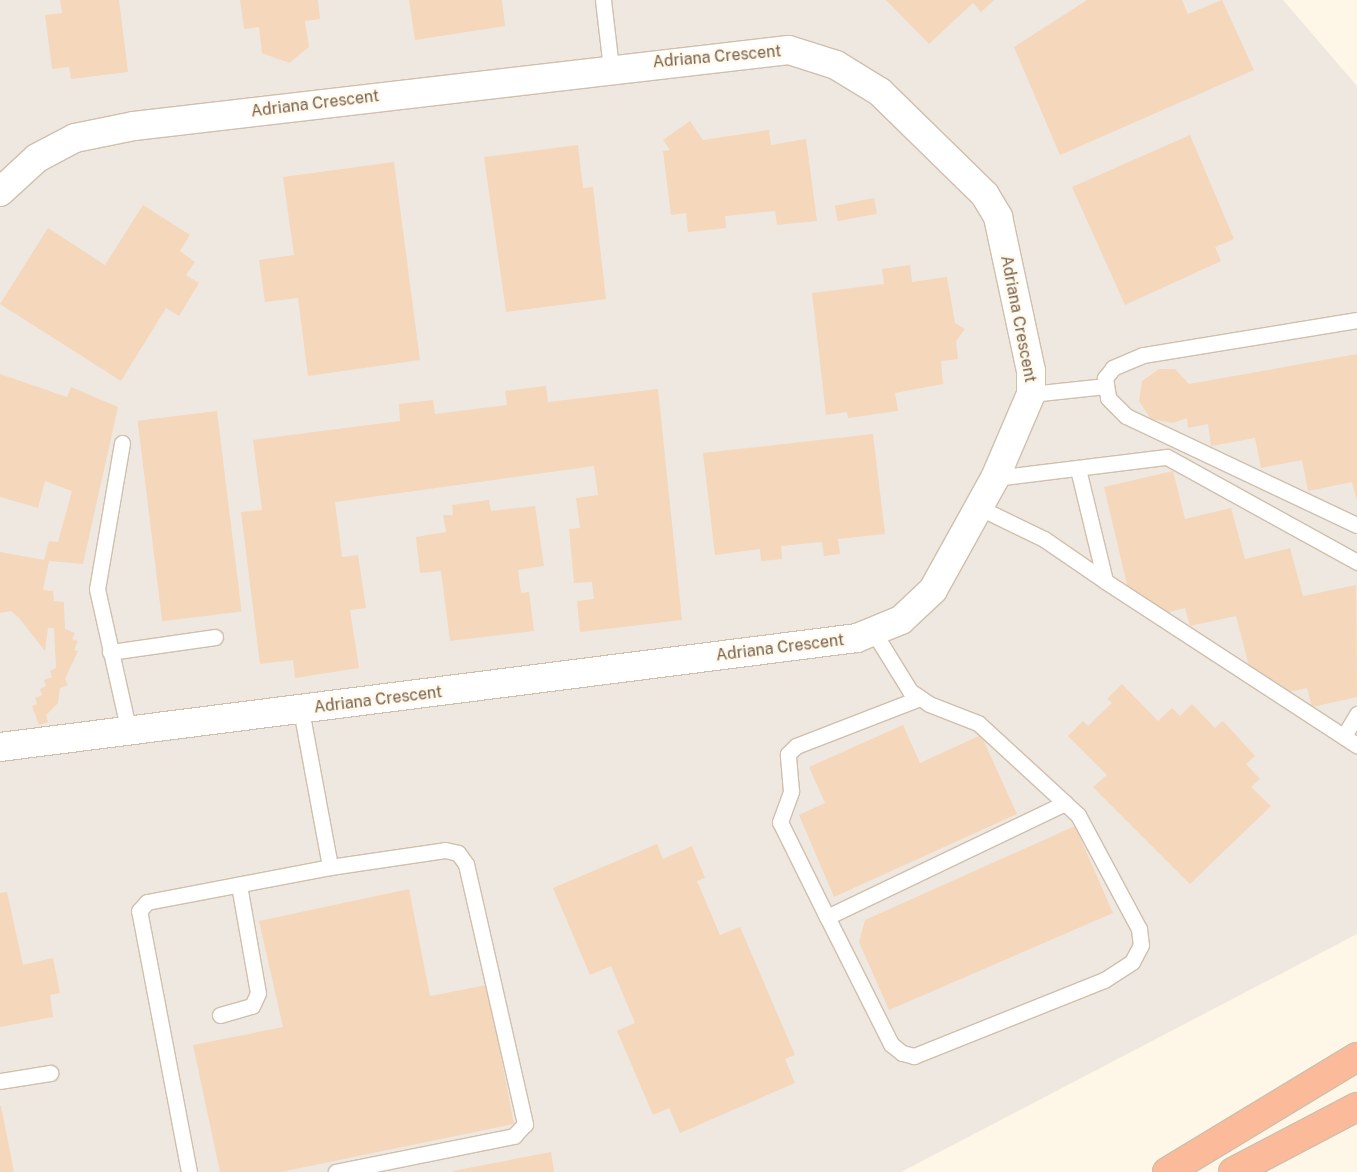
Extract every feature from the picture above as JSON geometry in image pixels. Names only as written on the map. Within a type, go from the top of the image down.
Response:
[{"type":"highway","points":[[1167,1172],[1357,1057]]},
{"type":"highway","points":[[1233,1172],[1357,1107]]},
{"type":"street","name":"Adriana Crescent","points":[[0,192],[37,158],[75,138],[134,126],[611,68],[789,50],[836,65],[880,92],[969,176],[998,217],[1031,371],[1031,394],[995,478],[933,590],[901,620],[873,631],[847,639],[0,747]]},
{"type":"lane","points":[[603,0],[611,68]]},
{"type":"lane","points":[[1357,320],[1142,355],[1107,372],[1106,386],[1108,398],[1126,416],[1357,526]]},
{"type":"lane","points":[[1031,394],[1106,386]]},
{"type":"lane","points":[[122,443],[98,589],[128,732]]},
{"type":"lane","points":[[995,478],[1167,457],[1357,562]]},
{"type":"lane","points":[[1078,469],[1105,582]]},
{"type":"lane","points":[[980,508],[1044,539],[1105,582],[1357,745]]},
{"type":"lane","points":[[873,631],[910,691],[920,698],[978,723],[1065,803],[1091,834],[1139,930],[1141,945],[1132,962],[1104,980],[914,1056],[891,1044],[780,822],[791,791],[788,754],[796,746],[920,698]]},
{"type":"lane","points":[[110,652],[215,637]]},
{"type":"lane","points":[[301,710],[330,868]]},
{"type":"lane","points":[[1344,736],[1357,714]]},
{"type":"lane","points":[[827,917],[1065,803]]},
{"type":"lane","points":[[190,1172],[139,911],[147,902],[239,884],[445,850],[458,853],[466,864],[525,1124],[514,1136],[336,1172]]},
{"type":"lane","points":[[220,1014],[252,1006],[258,993],[239,884]]},
{"type":"lane","points":[[0,1081],[50,1073]]},
{"type":"shaded area","points":[[0,0],[1283,0],[1357,86],[1357,934],[901,1172],[0,1172]]},
{"type":"building","points":[[60,0],[119,0],[128,72],[71,79],[69,67],[52,69],[45,15],[62,13]]},
{"type":"building","points":[[240,0],[318,0],[320,19],[305,21],[309,47],[289,63],[262,53],[259,27],[244,29]]},
{"type":"building","points":[[409,0],[502,0],[505,26],[415,40]]},
{"type":"building","points":[[886,0],[994,0],[981,12],[973,3],[929,44]]},
{"type":"building","points":[[1087,0],[1182,0],[1188,14],[1222,0],[1254,70],[1060,155],[1014,47]]},
{"type":"building","points":[[690,121],[703,140],[769,130],[771,145],[806,139],[817,221],[777,225],[775,211],[725,216],[726,228],[688,232],[686,213],[671,215],[663,151],[670,150],[663,140]]},
{"type":"building","points":[[1190,135],[1234,239],[1215,247],[1221,261],[1125,305],[1072,187]]},
{"type":"building","points":[[578,145],[583,188],[593,187],[606,299],[506,312],[484,157]]},
{"type":"building","points":[[394,162],[420,360],[308,376],[298,298],[265,302],[259,260],[294,255],[283,177]]},
{"type":"building","points":[[874,198],[877,214],[838,221],[835,206]]},
{"type":"building","points":[[143,205],[190,235],[180,251],[195,262],[186,275],[199,283],[179,316],[166,308],[121,381],[0,304],[48,228],[105,265]]},
{"type":"building","points":[[910,265],[912,282],[947,277],[955,323],[965,329],[956,341],[958,359],[941,361],[943,384],[895,393],[898,411],[848,418],[847,412],[826,415],[812,293],[884,284],[882,269]]},
{"type":"building","points":[[1357,354],[1357,501],[1352,482],[1308,491],[1302,460],[1261,468],[1255,438],[1211,446],[1208,424],[1188,428],[1187,418],[1173,423],[1151,419],[1139,401],[1142,381],[1159,369],[1175,369],[1189,384]]},
{"type":"building","points":[[0,374],[67,397],[71,387],[118,407],[83,564],[49,561],[43,590],[53,591],[54,601],[64,602],[65,629],[75,633],[72,639],[78,641],[74,650],[78,651],[65,679],[68,685],[60,688],[58,703],[46,715],[48,722],[39,725],[32,706],[37,704],[35,698],[42,695],[40,689],[46,686],[44,680],[52,677],[50,671],[56,668],[54,628],[48,628],[45,651],[19,618],[11,611],[0,613],[0,552],[44,560],[49,541],[58,542],[72,491],[45,481],[38,508],[0,497]]},
{"type":"building","points":[[546,386],[548,402],[658,389],[682,620],[580,632],[577,601],[594,599],[592,582],[574,583],[569,529],[580,528],[576,498],[598,495],[594,466],[335,502],[342,557],[358,555],[366,608],[350,610],[359,668],[295,678],[293,660],[260,664],[241,512],[262,510],[253,440],[400,421],[399,404],[433,400],[435,414],[507,405],[505,391]]},
{"type":"building","points":[[217,411],[242,611],[162,621],[138,421]]},
{"type":"building","points":[[873,434],[885,534],[838,539],[840,554],[824,556],[822,542],[781,546],[782,559],[761,561],[760,549],[715,555],[703,453]]},
{"type":"building","points":[[1173,471],[1185,519],[1231,508],[1245,559],[1290,548],[1303,596],[1356,585],[1357,697],[1312,707],[1307,688],[1284,693],[1250,670],[1236,616],[1190,626],[1185,608],[1166,613],[1128,589],[1104,487]]},
{"type":"building","points":[[489,500],[491,511],[535,506],[544,566],[518,570],[521,593],[529,592],[534,631],[450,641],[441,571],[420,573],[416,537],[446,532],[443,515],[453,515],[452,505]]},
{"type":"building","points":[[1122,684],[1158,721],[1172,708],[1180,716],[1192,704],[1215,728],[1223,721],[1255,756],[1246,764],[1260,779],[1251,787],[1271,806],[1190,884],[1093,787],[1107,775],[1068,736],[1083,721],[1088,726],[1112,703],[1107,699]]},
{"type":"building","points":[[903,725],[920,763],[981,735],[1017,814],[834,897],[799,815],[825,803],[809,767]]},
{"type":"building","points":[[1075,826],[1113,913],[889,1010],[859,942],[865,920]]},
{"type":"building","points":[[657,844],[663,859],[692,846],[705,878],[697,881],[720,935],[740,927],[795,1055],[785,1059],[795,1083],[680,1133],[669,1108],[653,1115],[617,1031],[635,1023],[611,966],[590,975],[553,888]]},
{"type":"building","points":[[409,889],[430,996],[487,985],[514,1124],[281,1172],[220,1172],[193,1045],[283,1027],[259,921]]},
{"type":"building","points":[[7,892],[23,965],[53,958],[60,993],[50,995],[53,1017],[0,1027],[0,893]]},
{"type":"building","points":[[1,1106],[14,1172],[0,1172]]},
{"type":"building","points":[[551,1152],[554,1172],[453,1172],[453,1171]]}]
